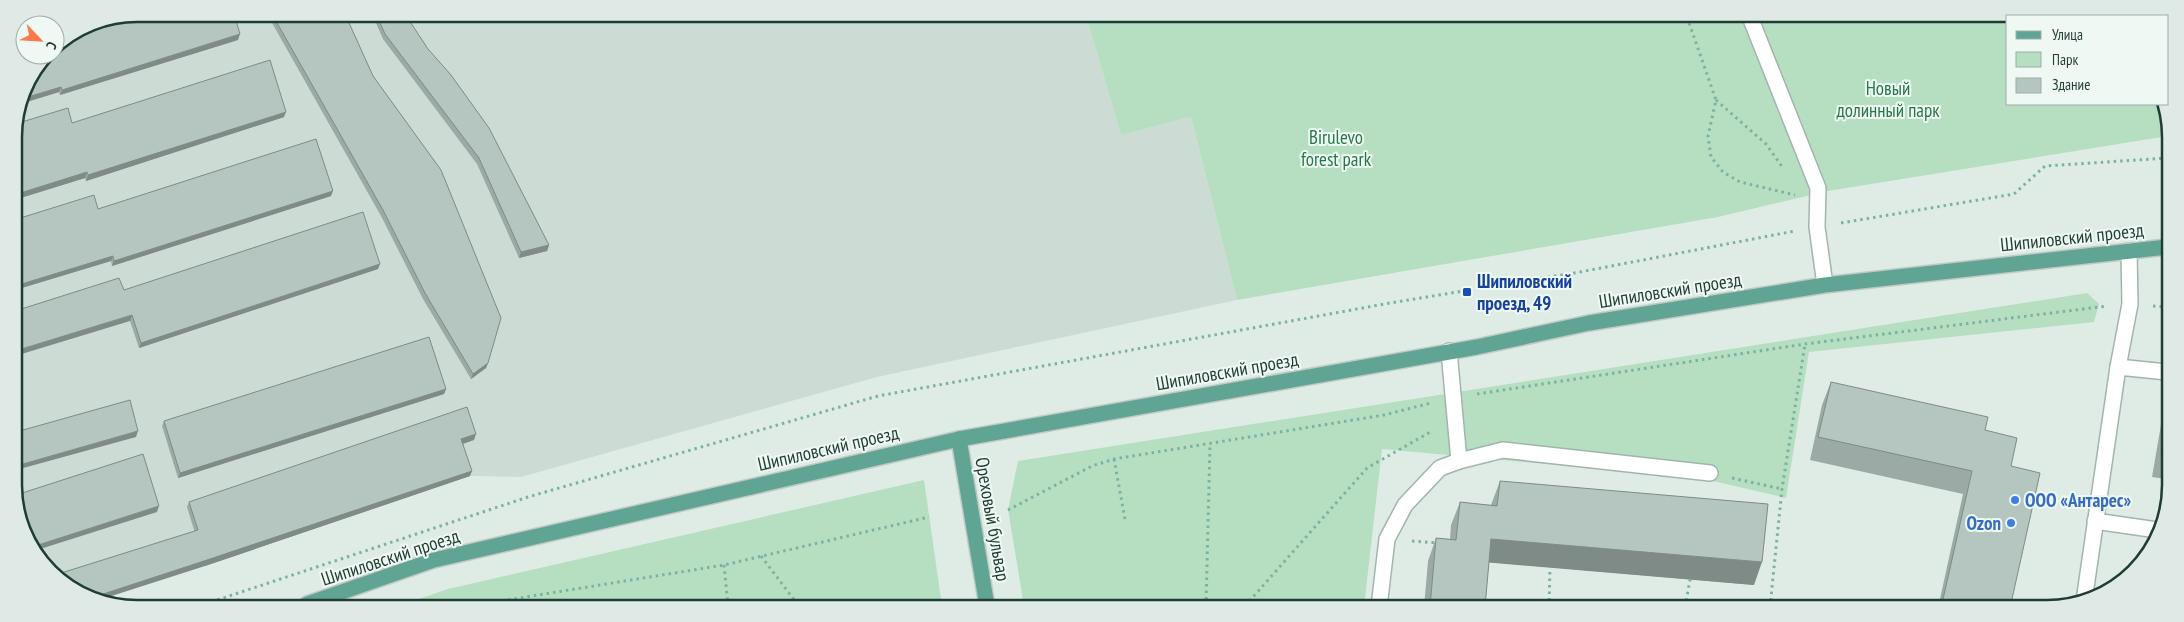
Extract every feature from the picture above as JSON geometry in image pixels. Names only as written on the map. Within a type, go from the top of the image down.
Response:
[{"type":"main road","name":"Шипиловский проезд","points":[[320,600],[434,560],[959,439],[1477,347],[1590,323],[1825,285],[2162,248]]},
{"type":"main road","name":"Ореховый бульвар","points":[[959,439],[986,600]]},
{"type":"lane","points":[[1752,22],[1818,188],[1816,227],[1825,285]]},
{"type":"lane","points":[[2085,593],[2118,367],[2130,304],[2128,251]]},
{"type":"lane","points":[[1449,351],[1459,461]]},
{"type":"lane","points":[[2118,367],[2162,371]]},
{"type":"lane","points":[[1380,599],[1387,539],[1405,505],[1440,468],[1459,461],[1503,450],[1710,473]]},
{"type":"lane","points":[[2095,521],[2152,529]]},
{"type":"path","points":[[1689,22],[1716,100],[1766,144],[1784,170]]},
{"type":"path","points":[[1716,100],[1708,136],[1711,157],[1717,165],[1740,182],[1755,187],[1795,194]]},
{"type":"path","points":[[217,600],[528,497],[878,396],[1390,303],[1580,272],[1816,227],[2014,194],[2045,166],[2162,158]]},
{"type":"path","points":[[1791,186],[1816,227]]},
{"type":"path","points":[[1008,510],[1092,466],[1114,459],[1384,415],[1453,397],[1805,344],[2130,304],[2162,307]]},
{"type":"path","points":[[1771,599],[1782,489],[1805,344]]},
{"type":"path","points":[[1251,599],[1367,468],[1455,418]]},
{"type":"path","points":[[1206,599],[1210,444]]},
{"type":"path","points":[[1114,459],[1125,519]]},
{"type":"path","points":[[1710,473],[1782,489]]},
{"type":"path","points":[[508,600],[724,565],[929,517]]},
{"type":"path","points":[[1387,539],[1440,544]]},
{"type":"path","points":[[761,556],[793,600]]},
{"type":"path","points":[[724,565],[727,600]]},
{"type":"path","points":[[1549,599],[1550,568]]},
{"type":"path","points":[[1686,599],[1690,580]]},
{"type":"shaded area","points":[[130,23],[1088,23],[1121,135],[1191,117],[1237,300],[877,377],[521,477],[470,476],[110,596],[80,584],[62,571],[51,560],[34,535],[23,499],[22,484],[23,123],[26,108],[34,87],[48,65],[65,65],[65,49],[87,34],[108,26]]},
{"type":"green space","name":"Birulevo forest park","points":[[2006,22],[2006,105],[2156,105],[2162,137],[1828,191],[1718,217],[1237,300],[1191,117],[1121,135],[1088,23]]},
{"type":"green space","points":[[2087,293],[2099,304],[2094,322],[1809,352],[1786,498],[1700,478],[1382,449],[1365,599],[1023,600],[1008,510],[1018,461]]},
{"type":"green space","points":[[924,480],[941,600],[416,600],[448,589]]},
{"type":"building","points":[[130,23],[237,23],[240,34],[62,90],[61,87],[30,96],[48,65],[65,65],[65,49],[94,31],[108,26]]},
{"type":"building","points":[[277,23],[349,23],[373,76],[441,170],[501,318],[488,363],[473,374],[425,293],[383,210]]},
{"type":"building","points":[[380,23],[411,23],[428,49],[451,75],[489,128],[549,245],[521,252],[479,158],[385,34]]},
{"type":"building","points":[[270,60],[286,112],[88,175],[87,172],[23,192],[23,121],[68,108],[72,123]]},
{"type":"building","points":[[316,139],[333,191],[114,261],[113,256],[23,284],[23,217],[94,195],[98,209]]},
{"type":"building","points":[[363,212],[380,264],[141,343],[132,315],[22,349],[22,309],[119,278],[124,290]]},
{"type":"building","points":[[429,337],[446,389],[180,473],[164,421]]},
{"type":"building","points":[[1831,382],[1988,417],[1985,430],[2017,438],[2011,466],[2040,473],[2012,599],[1943,599],[1972,471],[1818,437]]},
{"type":"building","points":[[130,400],[138,431],[22,464],[22,430]]},
{"type":"building","points":[[467,407],[476,434],[461,439],[472,471],[207,560],[103,594],[80,584],[64,572],[198,530],[189,502]]},
{"type":"building","points":[[143,454],[159,506],[40,544],[29,521],[23,493]]},
{"type":"building","points":[[1500,481],[1768,504],[1762,562],[1491,539],[1486,599],[1431,599],[1436,538],[1456,540],[1460,502],[1497,506]]},
{"type":"place","name":"Шипиловский проезд, 49","points":[[1467,292]]},
{"type":"place","name":"ООО «Антарес»","points":[[2015,500]]},
{"type":"place","name":"Ozon","points":[[2011,523]]},
{"type":"park label","name":"Новый долинный парк","points":[[1888,99]]}]
